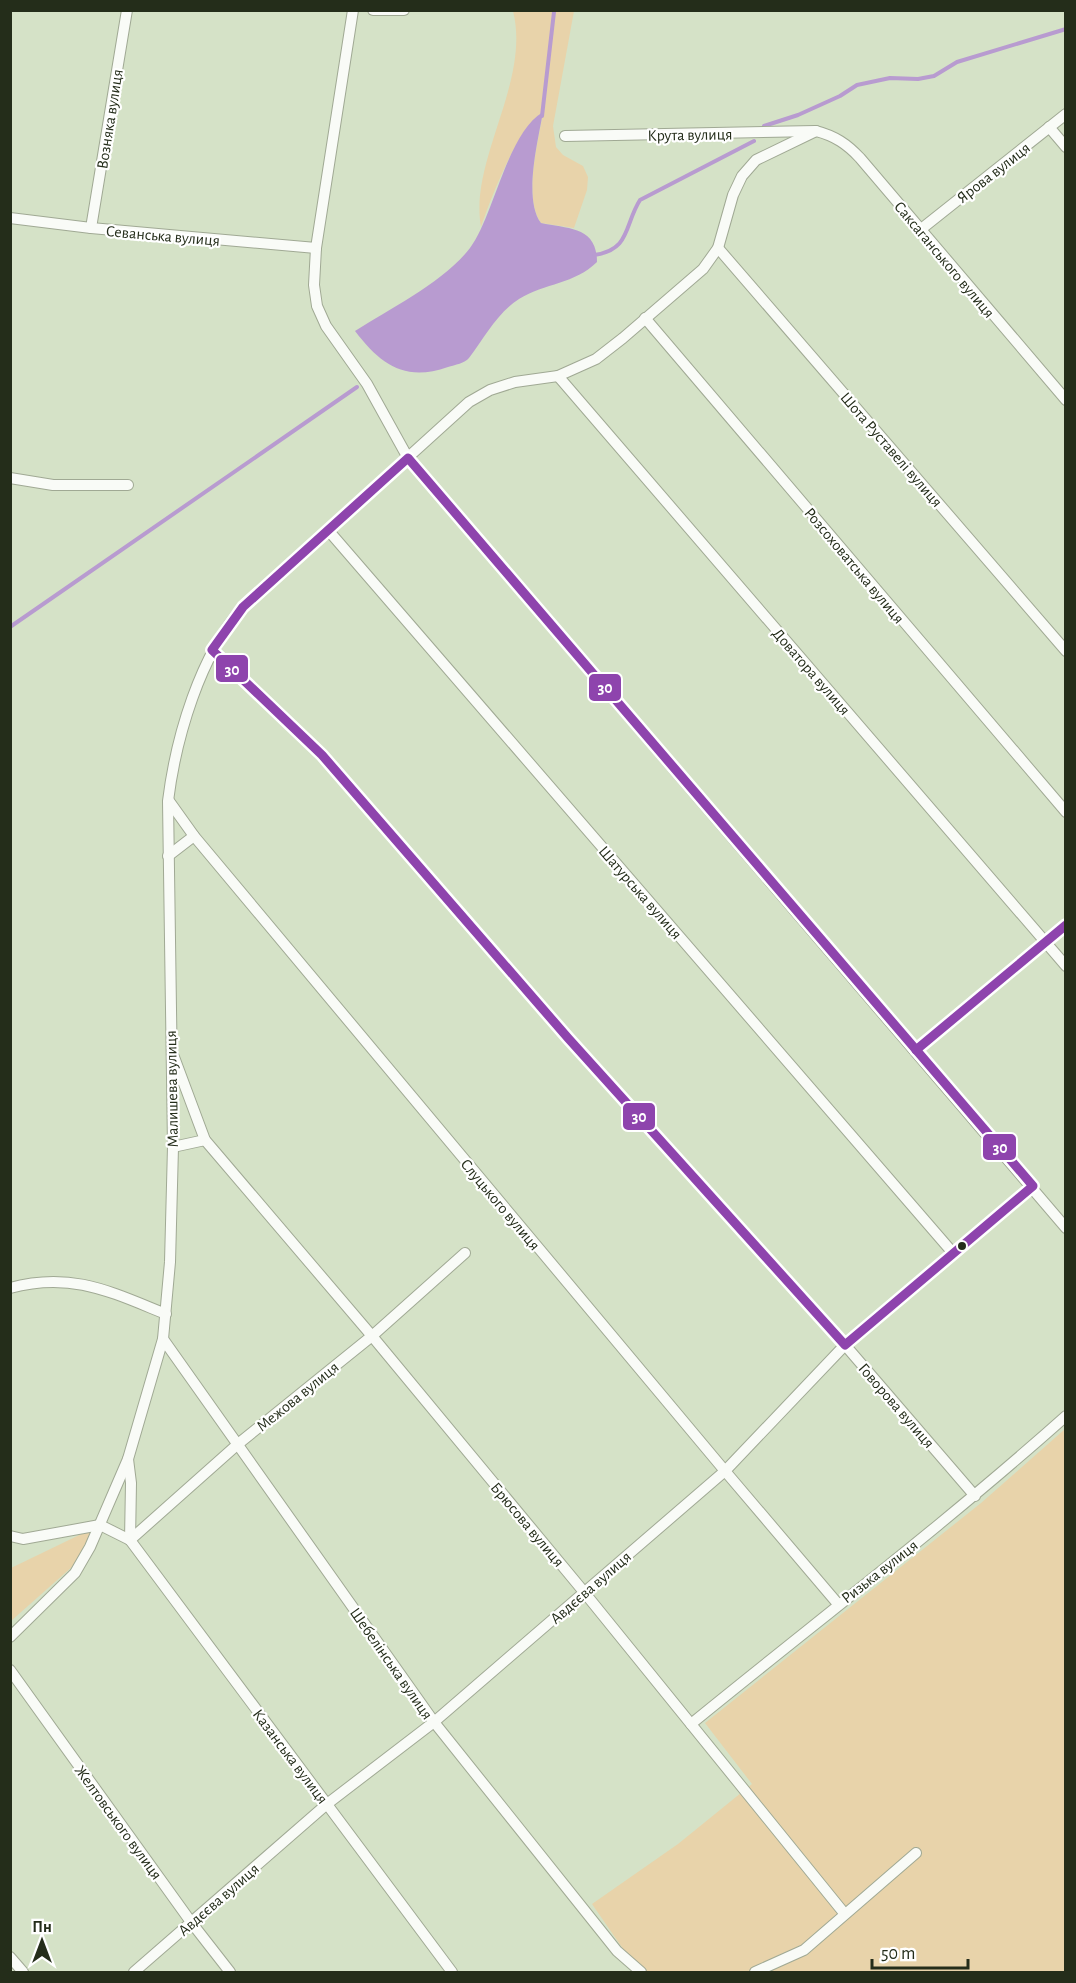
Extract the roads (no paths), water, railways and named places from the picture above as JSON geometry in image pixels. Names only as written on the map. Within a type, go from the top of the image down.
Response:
[{"type":"street","name":"Возняка вулиця","points":[[92,228],[127,10]]},
{"type":"street","points":[[353,10],[316,248],[314,285],[317,306],[326,326],[367,384],[408,458],[1033,1186],[1065,1228]]},
{"type":"street","points":[[373,10],[404,10]]},
{"type":"street","name":"Ярова вулиця","points":[[920,230],[1065,114]]},
{"type":"street","points":[[1049,127],[1065,147]]},
{"type":"street","points":[[718,248],[733,195],[742,176],[756,160],[816,131]]},
{"type":"street","name":"Саксаганського вулиця","points":[[816,131],[831,135],[847,144],[1065,400]]},
{"type":"street","name":"Крута вулиця","points":[[565,136],[816,131]]},
{"type":"street","name":"Севанська вулиця","points":[[10,218],[92,228],[316,248]]},
{"type":"street","name":"Малишева вулиця","points":[[100,1525],[128,1459],[163,1339],[170,1262],[172,1148],[168,801],[177,744],[212,650],[226,627],[243,607],[469,402],[490,390],[515,382],[558,376],[596,359],[703,269],[718,248]]},
{"type":"street","name":"Шота Руставелі вулиця","points":[[718,248],[1065,651]]},
{"type":"street","name":"Розсоховатська вулиця","points":[[645,318],[1065,812]]},
{"type":"street","name":"Доватора вулиця","points":[[558,376],[1046,941],[1065,966]]},
{"type":"street","points":[[10,478],[53,485],[128,485]]},
{"type":"street","name":"Шатурська вулиця","points":[[328,530],[953,1253]]},
{"type":"street","name":"Говорова вулиця","points":[[212,650],[322,755],[568,1038],[845,1345],[975,1496]]},
{"type":"street","name":"Слуцького вулиця","points":[[168,801],[194,836],[724,1472],[838,1604]]},
{"type":"street","points":[[168,856],[194,836]]},
{"type":"street","points":[[916,1050],[1065,925]]},
{"type":"street","name":"Брюсова вулиця","points":[[171,1048],[205,1140],[372,1336],[584,1592],[844,1914]]},
{"type":"street","points":[[172,1148],[205,1140]]},
{"type":"street","name":"Авдєєва вулиця","points":[[134,1972],[327,1804],[434,1722],[724,1472],[845,1345],[1033,1186]]},
{"type":"street","name":"Межова вулиця","points":[[130,1540],[238,1444],[372,1336],[465,1253]]},
{"type":"street","points":[[10,1288],[43,1282],[81,1282],[166,1314]]},
{"type":"street","name":"Шебелінська вулиця","points":[[163,1339],[434,1722],[617,1951],[641,1972]]},
{"type":"street","name":"Ризька вулиця","points":[[691,1724],[975,1496],[1065,1416]]},
{"type":"street","points":[[128,1459],[131,1483],[130,1540]]},
{"type":"street","points":[[10,1536],[23,1539],[100,1525]]},
{"type":"street","points":[[10,1637],[75,1573],[100,1525]]},
{"type":"street","name":"Казанська вулиця","points":[[100,1525],[130,1540],[453,1972]]},
{"type":"street","name":"Желтовського вулиця","points":[[10,1670],[191,1922],[230,1972]]},
{"type":"street","points":[[756,1972],[804,1950],[916,1853]]},
{"type":"street","points":[[10,1957],[23,1972]]},
{"type":"waterway","points":[[542,116],[554,12]]},
{"type":"waterway","points":[[764,126],[798,115],[840,96],[857,85],[890,78],[918,79],[934,76],[957,62],[1066,29]]},
{"type":"waterway","points":[[594,255],[615,248],[621,242],[640,200],[754,141]]},
{"type":"waterway","points":[[10,627],[357,387]]}]
